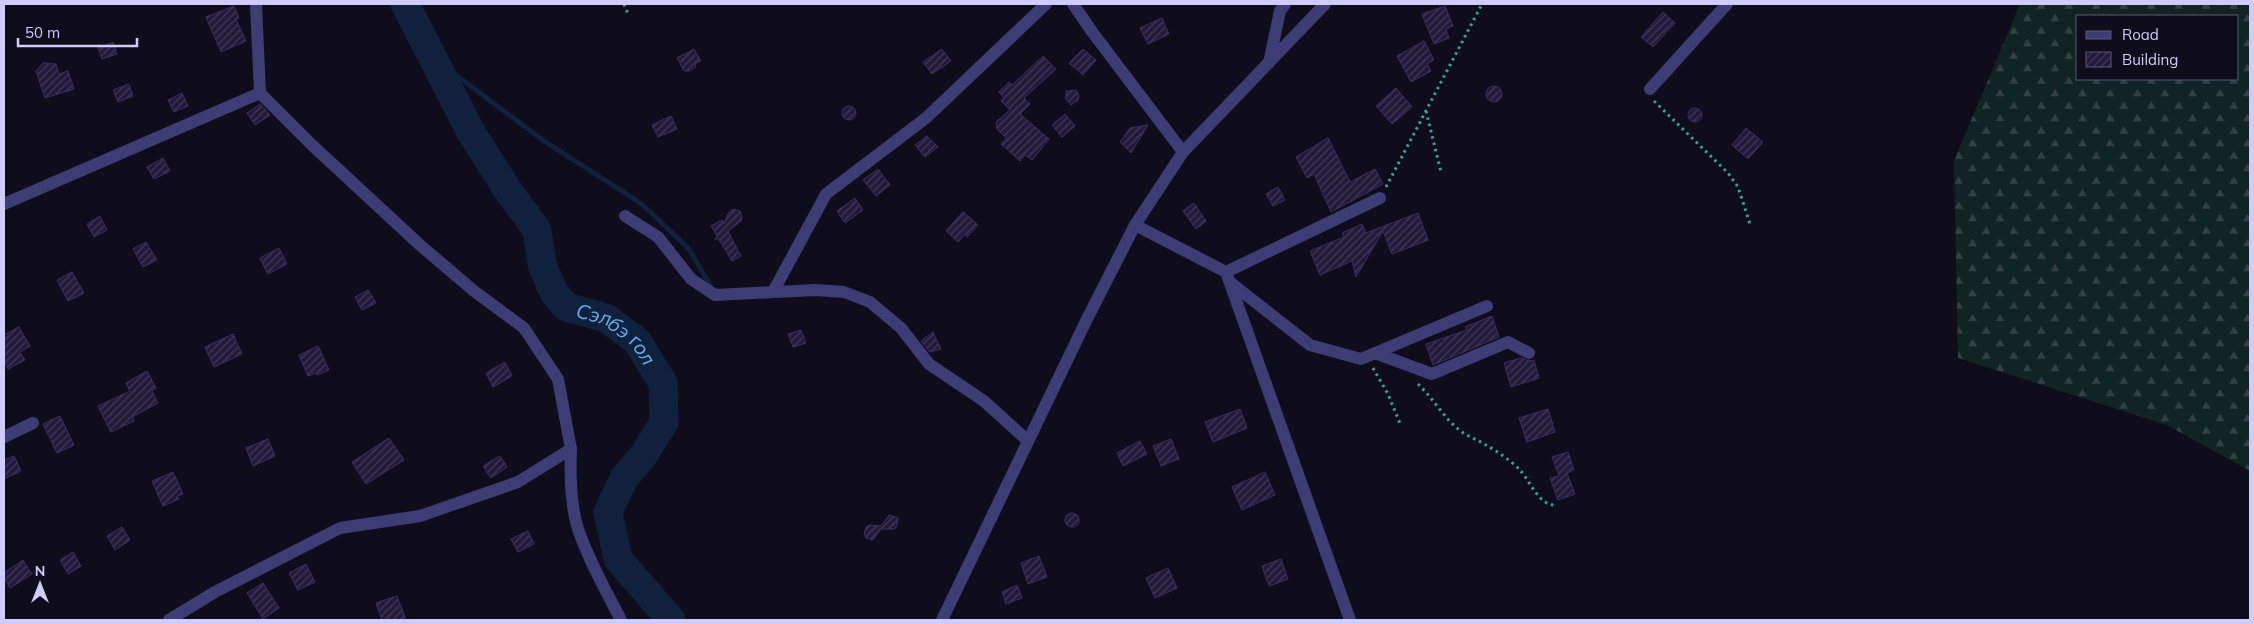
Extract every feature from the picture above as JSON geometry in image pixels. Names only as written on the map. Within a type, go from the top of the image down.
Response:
[{"type":"street","points":[[256,4],[260,93],[312,145],[420,245],[474,291],[524,328],[558,379],[571,449],[570,478],[578,528],[600,580],[621,620]]},
{"type":"street","points":[[773,292],[826,194],[926,118],[1046,4]]},
{"type":"street","points":[[1073,4],[1183,152]]},
{"type":"street","points":[[1269,63],[1280,11],[1285,4]]},
{"type":"street","points":[[942,620],[1135,225],[1183,152],[1325,4]]},
{"type":"street","points":[[1650,89],[1727,4]]},
{"type":"street","points":[[4,204],[260,93]]},
{"type":"street","points":[[1228,277],[1380,198]]},
{"type":"street","points":[[625,216],[658,237],[691,279],[715,295],[815,290],[844,292],[870,302],[901,328],[929,364],[984,401],[1028,441]]},
{"type":"street","points":[[1135,225],[1228,277],[1310,345],[1362,359],[1487,306]]},
{"type":"street","points":[[1228,277],[1350,620]]},
{"type":"street","points":[[1371,355],[1432,374],[1508,342],[1529,353]]},
{"type":"street","points":[[4,437],[33,424]]},
{"type":"street","points":[[169,620],[215,592],[340,528],[420,516],[518,482],[571,449]]},
{"type":"path","points":[[624,4],[628,14]]},
{"type":"path","points":[[1380,198],[1482,4]]},
{"type":"path","points":[[1650,89],[1649,97],[1728,173],[1738,187],[1750,224]]},
{"type":"path","points":[[1426,110],[1441,172]]},
{"type":"path","points":[[1371,355],[1401,426]]},
{"type":"path","points":[[1412,378],[1427,392],[1444,416],[1462,432],[1487,446],[1520,471],[1542,501],[1556,506]]},
{"type":"green space","points":[[2020,4],[2250,4],[2250,471],[2167,425],[1958,358],[1954,161]]},
{"type":"building","points":[[234,6],[239,18],[236,19],[246,41],[221,52],[206,17]]},
{"type":"building","points":[[1445,6],[1453,26],[1446,29],[1449,38],[1434,44],[1422,14]]},
{"type":"building","points":[[1663,12],[1675,23],[1653,47],[1641,37]]},
{"type":"building","points":[[1162,18],[1169,34],[1148,44],[1140,28]]},
{"type":"building","points":[[1424,41],[1434,60],[1427,64],[1431,71],[1411,82],[1397,56]]},
{"type":"building","points":[[113,42],[117,54],[102,59],[98,48]]},
{"type":"building","points":[[694,49],[701,61],[696,63],[695,68],[684,71],[677,58]]},
{"type":"building","points":[[942,49],[951,61],[932,74],[923,62]]},
{"type":"building","points":[[1083,49],[1096,60],[1083,75],[1069,63]]},
{"type":"building","points":[[1043,56],[1056,69],[1024,98],[1030,104],[1020,114],[1049,139],[1032,160],[1025,155],[1020,161],[1001,144],[1006,138],[997,129],[996,122],[1010,110],[1001,101],[1004,98],[999,92],[1009,82],[1012,85]]},
{"type":"building","points":[[43,63],[56,64],[59,74],[68,71],[74,89],[45,98],[36,71]]},
{"type":"building","points":[[129,84],[133,96],[118,102],[113,90]]},
{"type":"building","points":[[1491,86],[1497,86],[1502,91],[1500,100],[1491,102],[1486,97],[1486,91]]},
{"type":"building","points":[[1396,88],[1412,107],[1392,124],[1376,106]]},
{"type":"building","points":[[1076,90],[1079,96],[1078,100],[1071,105],[1066,99],[1066,91]]},
{"type":"building","points":[[182,93],[188,106],[174,112],[168,100]]},
{"type":"building","points":[[260,104],[270,115],[255,125],[247,113]]},
{"type":"building","points":[[846,106],[852,106],[856,113],[852,120],[846,120],[842,116],[842,110]]},
{"type":"building","points":[[1695,108],[1700,110],[1702,115],[1700,120],[1695,122],[1690,120],[1688,115],[1690,110]]},
{"type":"building","points":[[1065,114],[1075,126],[1062,137],[1052,125]]},
{"type":"building","points":[[671,116],[677,129],[658,137],[652,125]]},
{"type":"building","points":[[1148,125],[1131,153],[1120,142],[1130,128]]},
{"type":"building","points":[[1746,128],[1763,142],[1748,159],[1732,145]]},
{"type":"building","points":[[927,136],[938,147],[925,157],[915,145]]},
{"type":"building","points":[[1328,138],[1350,182],[1375,169],[1383,184],[1331,212],[1314,174],[1307,178],[1296,157]]},
{"type":"building","points":[[163,158],[170,171],[154,179],[147,167]]},
{"type":"building","points":[[878,169],[890,185],[876,196],[863,180]]},
{"type":"building","points":[[1278,187],[1285,200],[1273,206],[1266,194]]},
{"type":"building","points":[[855,198],[863,210],[845,223],[837,211]]},
{"type":"building","points":[[1194,203],[1206,221],[1196,229],[1183,211]]},
{"type":"building","points":[[733,209],[740,211],[742,217],[741,221],[728,231],[741,256],[732,261],[718,238],[715,240],[717,236],[711,226],[722,220],[724,223],[729,212]]},
{"type":"building","points":[[963,212],[978,225],[967,237],[965,234],[958,242],[946,231]]},
{"type":"building","points":[[1418,213],[1428,240],[1392,254],[1383,231],[1356,277],[1352,261],[1320,275],[1310,251],[1344,237],[1342,233],[1362,224],[1366,233]]},
{"type":"building","points":[[100,216],[107,230],[94,237],[87,224]]},
{"type":"building","points":[[146,242],[157,260],[143,267],[133,249]]},
{"type":"building","points":[[279,248],[287,264],[268,274],[260,258]]},
{"type":"building","points":[[72,272],[84,293],[68,301],[57,280]]},
{"type":"building","points":[[368,290],[376,303],[362,310],[355,297]]},
{"type":"building","points":[[1492,316],[1499,337],[1433,365],[1426,344],[1467,330],[1465,327]]},
{"type":"building","points":[[19,327],[30,346],[20,352],[25,360],[8,369],[4,361],[4,335]]},
{"type":"building","points":[[801,330],[806,343],[793,347],[788,334]]},
{"type":"building","points":[[933,332],[941,349],[930,352],[921,341]]},
{"type":"building","points":[[233,334],[242,354],[214,367],[205,347]]},
{"type":"building","points":[[318,346],[329,370],[317,375],[316,373],[308,376],[299,355]]},
{"type":"building","points":[[1521,358],[1529,361],[1534,360],[1539,378],[1511,387],[1504,363]]},
{"type":"building","points":[[505,362],[512,376],[493,387],[486,373]]},
{"type":"building","points":[[147,371],[156,388],[152,391],[158,403],[132,417],[134,421],[111,432],[98,406],[130,391],[126,383]]},
{"type":"building","points":[[1240,409],[1247,428],[1213,442],[1205,422]]},
{"type":"building","points":[[1548,409],[1555,432],[1527,442],[1519,418]]},
{"type":"building","points":[[60,416],[74,445],[57,453],[43,424]]},
{"type":"building","points":[[389,438],[404,460],[366,484],[352,462]]},
{"type":"building","points":[[268,439],[275,456],[253,466],[246,448]]},
{"type":"building","points":[[1171,439],[1179,459],[1161,466],[1153,446]]},
{"type":"building","points":[[1140,441],[1147,454],[1123,466],[1117,453]]},
{"type":"building","points":[[1568,452],[1574,470],[1567,473],[1575,494],[1558,500],[1550,478],[1559,476],[1552,457]]},
{"type":"building","points":[[14,456],[21,471],[4,479],[4,460]]},
{"type":"building","points":[[500,456],[507,467],[491,478],[483,466]]},
{"type":"building","points":[[173,472],[183,494],[177,496],[179,499],[163,506],[152,481]]},
{"type":"building","points":[[1265,472],[1275,495],[1242,510],[1232,487]]},
{"type":"building","points":[[1069,513],[1075,513],[1079,520],[1075,527],[1069,527],[1065,523],[1065,517]]},
{"type":"building","points":[[889,515],[898,518],[897,527],[881,529],[873,540],[866,538],[864,534],[866,527],[870,525],[881,526]]},
{"type":"building","points":[[122,527],[130,540],[115,550],[107,536]]},
{"type":"building","points":[[528,531],[534,544],[518,552],[511,539]]},
{"type":"building","points":[[73,552],[81,566],[68,574],[60,560]]},
{"type":"building","points":[[1039,556],[1047,577],[1028,584],[1021,563]]},
{"type":"building","points":[[1281,559],[1288,579],[1269,586],[1262,566]]},
{"type":"building","points":[[23,560],[32,574],[10,588],[4,578],[4,573]]},
{"type":"building","points":[[306,564],[315,582],[298,590],[289,573]]},
{"type":"building","points":[[1168,568],[1177,588],[1155,598],[1146,578]]},
{"type":"building","points":[[263,583],[279,608],[263,619],[247,593]]},
{"type":"building","points":[[1017,585],[1022,598],[1006,604],[1002,592]]},
{"type":"building","points":[[397,596],[406,620],[382,620],[376,603]]},
{"type":"waterway","name":"Сэлбэ гол","points":[[405,4],[471,132],[507,189],[537,230],[542,264],[553,291],[566,307],[606,318],[637,341],[663,383],[664,422],[643,456],[624,478],[608,512],[618,559],[671,620]]},
{"type":"waterway","points":[[418,4],[429,39],[432,57],[544,141],[642,204],[689,249],[710,285]]}]
